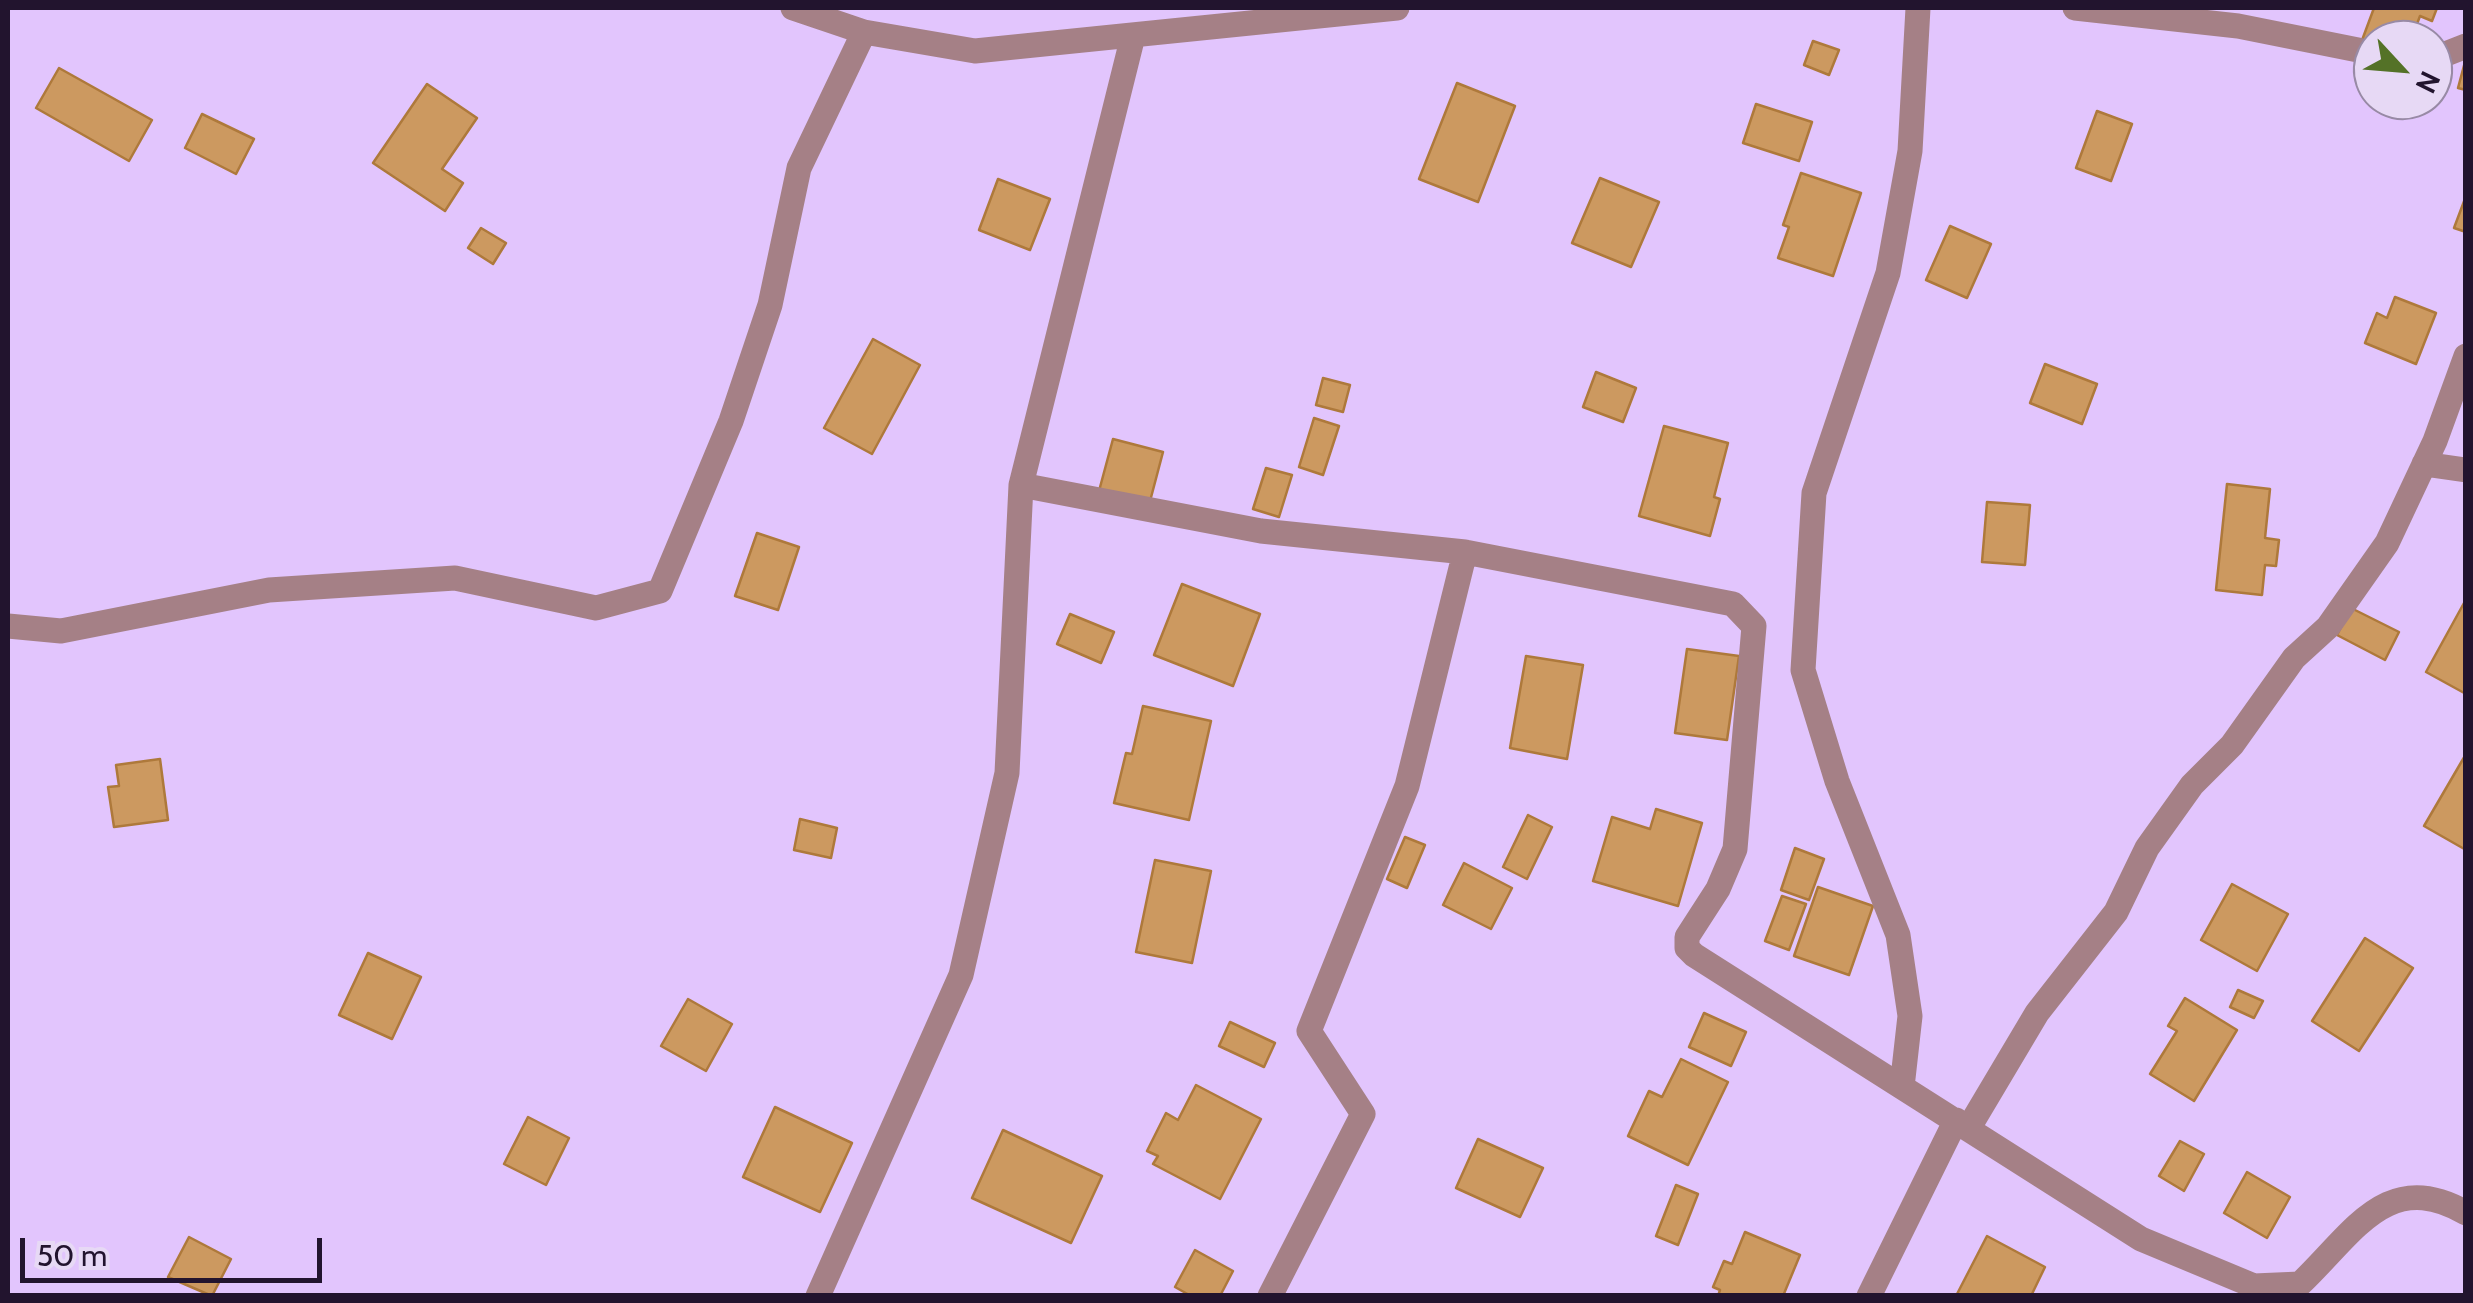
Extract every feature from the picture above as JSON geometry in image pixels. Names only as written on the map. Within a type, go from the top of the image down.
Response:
[{"type":"street","points":[[793,8],[864,32],[975,52],[1396,8]]},
{"type":"street","points":[[1902,1087],[1910,1016],[1898,934],[1838,781],[1803,670],[1814,493],[1888,273],[1910,150],[1918,8]]},
{"type":"street","points":[[2075,8],[2238,26],[2353,49]]},
{"type":"street","points":[[8,626],[61,631],[269,590],[455,578],[596,608],[660,592],[730,422],[770,305],[799,168],[864,32]]},
{"type":"street","points":[[818,1296],[961,974],[1008,773],[1021,485],[1133,36]]},
{"type":"street","points":[[1869,1296],[1962,1125],[2037,1014],[2116,912],[2148,848],[2192,785],[2232,745],[2294,658],[2348,600],[2386,543],[2424,464],[2466,356]]},
{"type":"street","points":[[2424,464],[2466,470]]},
{"type":"street","points":[[1021,485],[1261,531],[1465,552],[1733,604],[1754,626],[1734,849],[1718,889],[1687,938],[1687,948],[2141,1239],[2254,1286],[2300,1284],[2382,1205],[2412,1194],[2466,1213]]},
{"type":"street","points":[[1270,1296],[1363,1114],[1309,1031],[1407,786],[1465,552]]},
{"type":"building","points":[[2374,8],[2437,8],[2432,20],[2420,16],[2418,20],[2370,20]]},
{"type":"building","points":[[1813,41],[1839,50],[1829,75],[1804,65]]},
{"type":"building","points":[[2466,58],[2466,90],[2458,88]]},
{"type":"building","points":[[59,68],[152,120],[129,161],[36,108]]},
{"type":"building","points":[[1457,83],[1515,106],[1478,202],[1419,179]]},
{"type":"building","points":[[427,84],[477,118],[442,169],[463,183],[445,211],[373,163]]},
{"type":"building","points":[[1756,104],[1812,122],[1799,161],[1743,143]]},
{"type":"building","points":[[2097,111],[2132,124],[2111,181],[2076,168]]},
{"type":"building","points":[[202,114],[254,139],[236,174],[185,148]]},
{"type":"building","points":[[1801,173],[1861,193],[1833,276],[1778,258],[1789,227],[1783,225]]},
{"type":"building","points":[[1600,178],[1659,202],[1631,267],[1572,243]]},
{"type":"building","points":[[998,179],[1050,199],[1030,250],[979,230]]},
{"type":"building","points":[[2466,196],[2466,232],[2454,228]]},
{"type":"building","points":[[1950,226],[1991,244],[1967,298],[1926,280]]},
{"type":"building","points":[[481,228],[506,243],[493,264],[468,248]]},
{"type":"building","points":[[2395,297],[2436,313],[2416,364],[2365,343],[2377,313],[2387,318]]},
{"type":"building","points":[[873,339],[920,365],[872,454],[824,428]]},
{"type":"building","points":[[2045,364],[2097,384],[2082,424],[2030,403]]},
{"type":"building","points":[[1596,372],[1636,388],[1623,422],[1583,407]]},
{"type":"building","points":[[1323,378],[1350,385],[1343,412],[1316,405]]},
{"type":"building","points":[[1314,418],[1339,426],[1323,475],[1299,467]]},
{"type":"building","points":[[1664,426],[1728,443],[1714,497],[1720,499],[1710,536],[1639,516]]},
{"type":"building","points":[[1113,439],[1163,452],[1149,505],[1099,491]]},
{"type":"building","points":[[1266,468],[1292,475],[1279,517],[1253,509]]},
{"type":"building","points":[[2227,484],[2270,489],[2265,538],[2279,540],[2276,566],[2265,565],[2262,595],[2216,590]]},
{"type":"building","points":[[1987,502],[2030,505],[2025,565],[1982,562]]},
{"type":"building","points":[[757,533],[799,547],[778,610],[735,596]]},
{"type":"building","points":[[1182,584],[1260,614],[1233,686],[1154,655]]},
{"type":"building","points":[[2466,604],[2466,694],[2426,672]]},
{"type":"building","points":[[2351,608],[2399,632],[2385,660],[2337,635]]},
{"type":"building","points":[[1070,614],[1114,632],[1101,663],[1057,644]]},
{"type":"building","points":[[1687,649],[1739,656],[1727,740],[1675,733]]},
{"type":"building","points":[[1526,656],[1583,665],[1567,759],[1510,748]]},
{"type":"building","points":[[1143,706],[1211,721],[1189,820],[1114,803],[1126,753],[1132,754]]},
{"type":"building","points":[[2466,754],[2466,850],[2424,826]]},
{"type":"building","points":[[160,759],[168,820],[114,827],[108,787],[119,786],[116,765]]},
{"type":"building","points":[[1656,809],[1702,823],[1678,906],[1593,881],[1612,817],[1650,829]]},
{"type":"building","points":[[1528,815],[1552,827],[1527,879],[1503,867]]},
{"type":"building","points":[[800,819],[837,828],[831,858],[794,850]]},
{"type":"building","points":[[1405,837],[1425,845],[1407,888],[1387,879]]},
{"type":"building","points":[[1795,848],[1824,859],[1809,900],[1781,890]]},
{"type":"building","points":[[1155,860],[1211,871],[1192,963],[1136,952]]},
{"type":"building","points":[[1464,863],[1512,888],[1491,929],[1443,905]]},
{"type":"building","points":[[2232,884],[2288,914],[2257,971],[2201,940]]},
{"type":"building","points":[[1818,887],[1873,906],[1849,975],[1794,956]]},
{"type":"building","points":[[1782,896],[1806,904],[1789,950],[1765,941]]},
{"type":"building","points":[[2365,938],[2413,968],[2359,1051],[2312,1021]]},
{"type":"building","points":[[368,953],[421,977],[392,1039],[339,1015]]},
{"type":"building","points":[[2238,990],[2263,1001],[2254,1018],[2230,1007]]},
{"type":"building","points":[[2185,998],[2237,1030],[2194,1101],[2150,1074],[2177,1031],[2168,1026]]},
{"type":"building","points":[[688,999],[732,1024],[706,1071],[661,1046]]},
{"type":"building","points":[[1704,1013],[1746,1032],[1731,1066],[1689,1047]]},
{"type":"building","points":[[1230,1022],[1275,1043],[1264,1067],[1219,1046]]},
{"type":"building","points":[[1681,1059],[1728,1082],[1688,1165],[1628,1136],[1649,1091],[1662,1097]]},
{"type":"building","points":[[1196,1085],[1261,1119],[1220,1199],[1153,1164],[1158,1156],[1147,1151],[1166,1113],[1178,1120]]},
{"type":"building","points":[[775,1107],[852,1143],[820,1212],[743,1177]]},
{"type":"building","points":[[528,1117],[569,1138],[546,1185],[504,1164]]},
{"type":"building","points":[[1003,1130],[1102,1176],[1071,1243],[972,1198]]},
{"type":"building","points":[[1478,1139],[1543,1168],[1520,1217],[1456,1188]]},
{"type":"building","points":[[2180,1141],[2204,1154],[2184,1191],[2159,1176]]},
{"type":"building","points":[[2247,1172],[2290,1197],[2267,1238],[2224,1213]]},
{"type":"building","points":[[1676,1185],[1698,1194],[1678,1245],[1656,1236]]},
{"type":"building","points":[[1745,1232],[1800,1255],[1783,1296],[1718,1296],[1720,1290],[1713,1287],[1724,1261],[1732,1264]]},
{"type":"building","points":[[1987,1236],[2045,1267],[2031,1296],[1956,1296]]},
{"type":"building","points":[[189,1237],[231,1259],[212,1296],[168,1277]]},
{"type":"building","points":[[1195,1250],[1233,1271],[1220,1296],[1191,1296],[1175,1287]]}]
